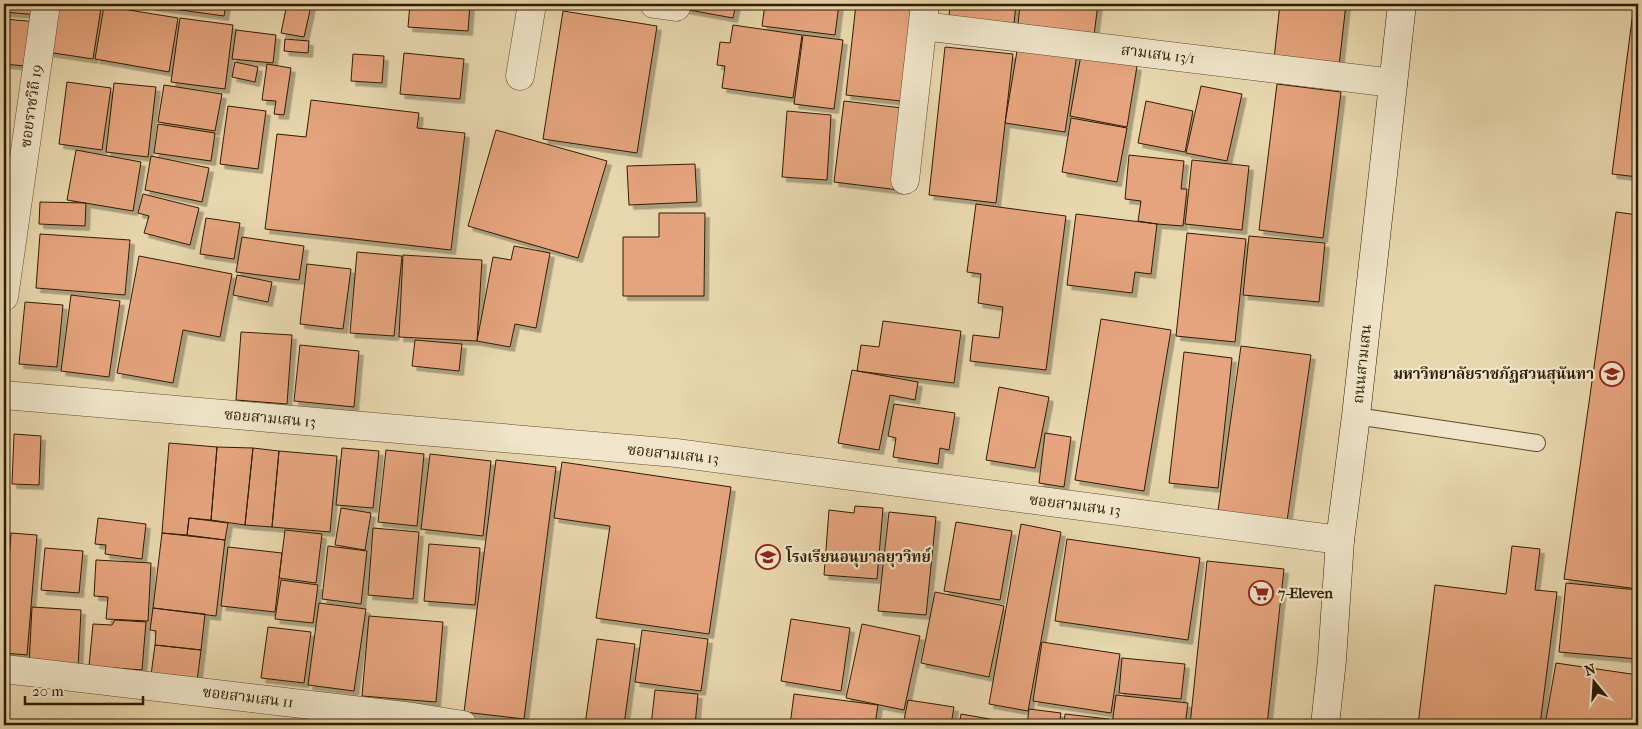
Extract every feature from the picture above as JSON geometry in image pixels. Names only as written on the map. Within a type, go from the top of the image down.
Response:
[{"type":"street","name":"ซอยราชวิถี 19","points":[[4,297],[46,4]]},
{"type":"street","points":[[520,76],[532,4]]},
{"type":"street","name":"ถนนสามเสน","points":[[1325,725],[1332,660],[1340,540],[1356,416],[1402,4]]},
{"type":"street","name":"สามเสน 13/1","points":[[905,180],[924,15],[1393,83]]},
{"type":"street","name":"ซอยสามเสน 13","points":[[4,395],[676,453],[1340,540]]},
{"type":"street","name":"ซอยสามเสน 11","points":[[4,669],[403,716],[463,725]]},
{"type":"lane","points":[[1356,416],[1537,443]]},
{"type":"building","points":[[4,4],[41,4],[40,15],[4,12]]},
{"type":"building","points":[[55,4],[101,8],[93,59],[47,52]]},
{"type":"building","points":[[151,4],[226,4],[224,16],[151,6]]},
{"type":"building","points":[[287,4],[311,6],[304,37],[281,33]]},
{"type":"building","points":[[410,4],[470,4],[468,31],[408,27]]},
{"type":"building","points":[[679,4],[736,4],[733,18],[678,8]]},
{"type":"building","points":[[765,4],[839,4],[835,35],[762,26]]},
{"type":"building","points":[[856,4],[921,4],[910,102],[846,95]]},
{"type":"building","points":[[950,4],[1016,4],[1014,24],[949,17]]},
{"type":"building","points":[[1020,4],[1098,4],[1093,43],[1017,35]]},
{"type":"building","points":[[1280,4],[1346,4],[1339,66],[1274,59]]},
{"type":"building","points":[[1634,4],[1638,4],[1638,177],[1612,174]]},
{"type":"building","points":[[104,6],[178,18],[169,72],[95,59]]},
{"type":"building","points":[[563,11],[657,26],[637,153],[543,139]]},
{"type":"building","points":[[180,18],[233,25],[225,89],[171,82]]},
{"type":"building","points":[[4,19],[39,22],[35,67],[4,64]]},
{"type":"building","points":[[733,25],[802,35],[793,98],[722,88],[725,66],[717,65],[720,42],[730,43]]},
{"type":"building","points":[[236,30],[276,35],[273,63],[232,59]]},
{"type":"building","points":[[803,35],[843,40],[834,109],[794,104]]},
{"type":"building","points":[[285,39],[309,41],[308,53],[284,51]]},
{"type":"building","points":[[1018,45],[1077,54],[1065,132],[1005,123]]},
{"type":"building","points":[[945,47],[1013,54],[996,203],[929,195]]},
{"type":"building","points":[[404,53],[464,59],[460,99],[400,94]]},
{"type":"building","points":[[353,54],[384,56],[382,83],[351,81]]},
{"type":"building","points":[[1081,55],[1137,66],[1127,127],[1070,116]]},
{"type":"building","points":[[235,62],[258,67],[255,82],[232,77]]},
{"type":"building","points":[[267,64],[291,68],[284,115],[274,114],[276,101],[262,100]]},
{"type":"building","points":[[67,82],[111,88],[102,150],[59,144]]},
{"type":"building","points":[[114,83],[156,87],[148,157],[106,152]]},
{"type":"building","points":[[1277,84],[1341,92],[1323,238],[1259,230]]},
{"type":"building","points":[[164,85],[222,94],[215,131],[158,122]]},
{"type":"building","points":[[1201,86],[1242,94],[1227,161],[1186,153]]},
{"type":"building","points":[[311,100],[419,113],[417,128],[465,133],[451,250],[265,229],[277,134],[306,137]]},
{"type":"building","points":[[844,101],[910,109],[899,190],[834,182]]},
{"type":"building","points":[[1146,101],[1193,111],[1185,152],[1138,143]]},
{"type":"building","points":[[228,106],[266,111],[258,169],[220,164]]},
{"type":"building","points":[[787,111],[831,115],[827,180],[782,177]]},
{"type":"building","points":[[1071,118],[1127,128],[1117,182],[1062,172]]},
{"type":"building","points":[[158,124],[215,133],[211,161],[154,153]]},
{"type":"building","points":[[496,130],[607,161],[578,258],[468,226]]},
{"type":"building","points":[[76,150],[141,162],[133,211],[67,200]]},
{"type":"building","points":[[1129,155],[1184,161],[1181,189],[1187,189],[1183,226],[1138,221],[1141,201],[1125,199]]},
{"type":"building","points":[[151,156],[209,168],[202,202],[145,190]]},
{"type":"building","points":[[1192,160],[1249,166],[1242,230],[1185,224]]},
{"type":"building","points":[[695,164],[697,202],[629,205],[627,166]]},
{"type":"building","points":[[143,194],[199,208],[190,245],[144,233],[149,216],[138,213]]},
{"type":"building","points":[[40,202],[86,203],[85,226],[39,224]]},
{"type":"building","points":[[976,204],[1066,216],[1046,370],[970,361],[973,335],[999,338],[1003,307],[978,303],[981,274],[967,272]]},
{"type":"building","points":[[1616,212],[1638,215],[1638,589],[1564,579]]},
{"type":"building","points":[[659,213],[705,213],[704,296],[623,296],[623,237],[659,237]]},
{"type":"building","points":[[1076,214],[1157,224],[1151,274],[1135,272],[1132,293],[1067,285]]},
{"type":"building","points":[[206,218],[240,223],[234,259],[200,254]]},
{"type":"building","points":[[1187,233],[1246,239],[1235,342],[1176,336]]},
{"type":"building","points":[[40,234],[130,240],[125,295],[36,288]]},
{"type":"building","points":[[1249,236],[1325,243],[1319,302],[1243,295]]},
{"type":"building","points":[[242,237],[304,246],[299,280],[236,272]]},
{"type":"building","points":[[514,246],[550,253],[536,328],[515,324],[510,347],[477,341],[493,257],[511,260]]},
{"type":"building","points":[[357,252],[402,256],[394,336],[350,333]]},
{"type":"building","points":[[403,255],[482,260],[477,341],[399,337]]},
{"type":"building","points":[[139,256],[232,274],[220,337],[183,330],[173,383],[117,373]]},
{"type":"building","points":[[307,264],[351,269],[343,329],[300,324]]},
{"type":"building","points":[[237,275],[272,282],[268,302],[233,295]]},
{"type":"building","points":[[71,295],[120,301],[109,377],[61,371]]},
{"type":"building","points":[[25,302],[63,305],[57,367],[19,364]]},
{"type":"building","points":[[1101,319],[1171,330],[1144,491],[1075,480]]},
{"type":"building","points":[[883,321],[961,331],[954,383],[857,371],[861,345],[879,347]]},
{"type":"building","points":[[241,332],[292,335],[287,404],[236,400]]},
{"type":"building","points":[[415,340],[462,344],[459,371],[412,366]]},
{"type":"building","points":[[300,345],[359,351],[354,407],[294,401]]},
{"type":"building","points":[[1241,346],[1311,355],[1286,528],[1217,518]]},
{"type":"building","points":[[1184,352],[1232,358],[1218,488],[1169,483]]},
{"type":"building","points":[[852,370],[918,382],[915,400],[890,395],[879,450],[838,443]]},
{"type":"building","points":[[999,387],[1049,397],[1035,468],[986,460]]},
{"type":"building","points":[[894,404],[955,413],[949,450],[940,448],[938,464],[893,457],[896,438],[888,436]]},
{"type":"building","points":[[1045,433],[1071,437],[1064,487],[1039,483]]},
{"type":"building","points":[[14,434],[41,436],[39,485],[12,484]]},
{"type":"building","points":[[169,443],[217,447],[211,520],[189,518],[187,535],[162,533]]},
{"type":"building","points":[[217,447],[253,448],[245,525],[211,520]]},
{"type":"building","points":[[253,448],[279,451],[272,527],[245,525]]},
{"type":"building","points":[[342,448],[379,451],[373,508],[336,505]]},
{"type":"building","points":[[386,450],[424,454],[417,526],[378,522]]},
{"type":"building","points":[[279,451],[337,456],[330,532],[272,527]]},
{"type":"building","points":[[430,454],[491,461],[483,536],[421,529]]},
{"type":"building","points":[[496,460],[556,467],[524,719],[464,712]]},
{"type":"building","points":[[562,462],[731,487],[709,634],[596,618],[610,526],[554,518]]},
{"type":"building","points":[[855,506],[883,508],[877,579],[824,575],[829,510],[854,513]]},
{"type":"building","points":[[341,508],[371,513],[365,550],[335,545]]},
{"type":"building","points":[[889,512],[936,517],[926,615],[878,611]]},
{"type":"building","points":[[98,518],[146,524],[142,559],[105,554],[106,545],[95,544]]},
{"type":"building","points":[[189,518],[228,523],[225,540],[187,535]]},
{"type":"building","points":[[956,522],[1012,531],[1000,600],[944,591]]},
{"type":"building","points":[[1021,524],[1061,532],[1028,711],[989,704]]},
{"type":"building","points":[[373,528],[419,532],[413,599],[368,595]]},
{"type":"building","points":[[285,530],[322,534],[316,583],[279,578]]},
{"type":"building","points":[[11,533],[37,535],[27,655],[4,653]]},
{"type":"building","points":[[162,533],[225,540],[216,616],[153,608]]},
{"type":"building","points":[[1067,539],[1200,558],[1188,640],[1055,621]]},
{"type":"building","points":[[429,544],[480,548],[475,605],[424,601]]},
{"type":"building","points":[[328,546],[367,551],[361,604],[322,599]]},
{"type":"building","points":[[1512,546],[1540,549],[1535,590],[1557,592],[1540,725],[1418,725],[1435,585],[1506,594]]},
{"type":"building","points":[[228,547],[282,553],[275,612],[221,606]]},
{"type":"building","points":[[45,548],[83,551],[79,593],[41,590]]},
{"type":"building","points":[[96,560],[151,563],[148,621],[106,619],[108,597],[94,596]]},
{"type":"building","points":[[1207,561],[1284,569],[1267,725],[1190,725]]},
{"type":"building","points":[[281,580],[318,585],[313,623],[275,619]]},
{"type":"building","points":[[1566,583],[1638,590],[1638,659],[1559,652]]},
{"type":"building","points":[[935,592],[1004,606],[989,677],[921,663]]},
{"type":"building","points":[[319,603],[366,609],[354,691],[308,685]]},
{"type":"building","points":[[32,607],[81,610],[78,668],[29,666]]},
{"type":"building","points":[[153,608],[205,614],[201,650],[155,645],[156,631],[150,630]]},
{"type":"building","points":[[369,616],[443,622],[436,702],[362,696]]},
{"type":"building","points":[[791,619],[850,628],[841,691],[781,681]]},
{"type":"building","points":[[115,620],[146,622],[142,670],[89,666],[93,624],[112,625]]},
{"type":"building","points":[[862,624],[920,636],[904,710],[846,698]]},
{"type":"building","points":[[268,627],[311,632],[304,683],[261,678]]},
{"type":"building","points":[[642,630],[708,639],[701,691],[635,682]]},
{"type":"building","points":[[597,639],[635,644],[624,725],[585,725]]},
{"type":"building","points":[[1042,642],[1120,654],[1111,713],[1033,701]]},
{"type":"building","points":[[155,645],[201,650],[197,681],[151,675]]},
{"type":"building","points":[[1122,658],[1185,664],[1181,699],[1119,693]]},
{"type":"building","points":[[1556,663],[1638,675],[1638,725],[1545,725]]},
{"type":"building","points":[[655,690],[698,694],[695,725],[651,725]]},
{"type":"building","points":[[794,694],[878,705],[875,725],[790,725]]},
{"type":"building","points":[[1116,695],[1188,703],[1185,725],[1112,725]]},
{"type":"building","points":[[908,700],[954,707],[951,725],[903,725]]},
{"type":"building","points":[[1029,709],[1061,713],[1059,725],[1027,725]]},
{"type":"building","points":[[961,714],[1024,725],[959,725]]},
{"type":"building","points":[[1065,714],[1109,719],[1109,725],[1064,725]]},
{"type":"place","name":"มหาวิทยาลัยราชภัฏสวนสุนันทา","points":[[1612,374]]},
{"type":"place","name":"โรงเรียนอนุบาลยุววิทย์","points":[[768,557]]},
{"type":"place","name":"7-Eleven","points":[[1261,593]]}]
